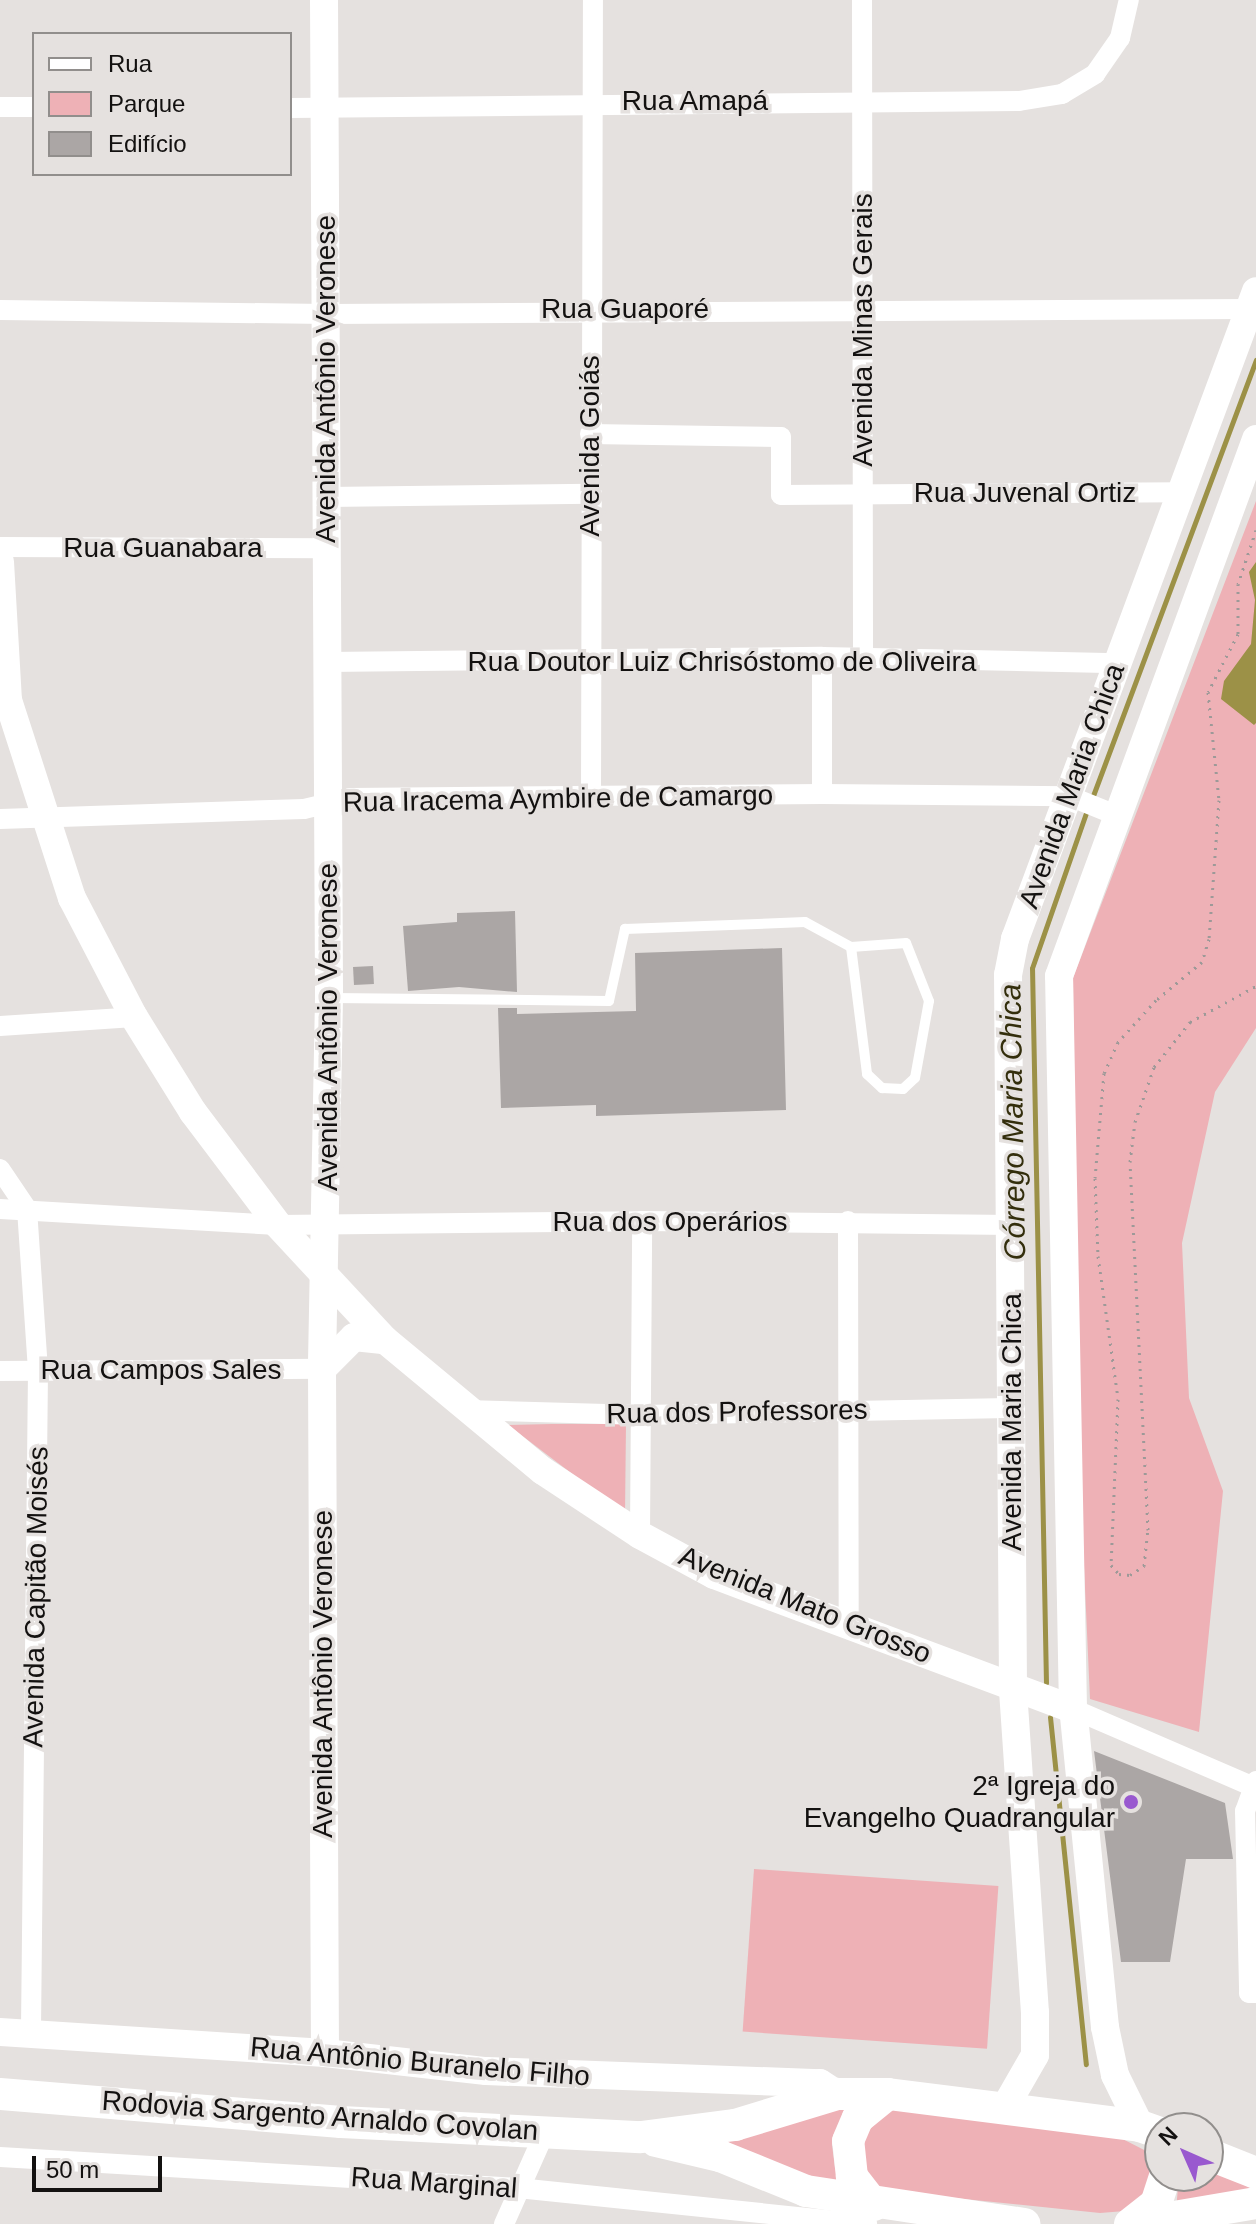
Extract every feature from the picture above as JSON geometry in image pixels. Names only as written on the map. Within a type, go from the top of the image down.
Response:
[{"type":"main road","name":"Rodovia Sargento Arnaldo Covolan","points":[[0,2094],[341,2122],[641,2137],[735,2125],[837,2094],[888,2094],[1004,2109],[1144,2134]]},
{"type":"main road","points":[[871,2214],[852,2177],[848,2141],[858,2118],[888,2094]]},
{"type":"main road","name":"Rodovia Sargento Arnaldo Covolan","points":[[641,2137],[720,2156],[871,2214],[1025,2224]]},
{"type":"main road","points":[[1224,2160],[1256,2173]]},
{"type":"main road","points":[[1132,2224],[1156,2204],[1160,2192]]},
{"type":"main road","points":[[1132,2224],[1256,2203]]},
{"type":"street","name":"Avenida Antônio Veronese","points":[[324,0],[329,998],[328,1225],[323,1272],[322,1369],[325,2053]]},
{"type":"street","name":"Avenida Goiás","points":[[591,795],[589,102],[593,0]]},
{"type":"street","name":"Avenida Minas Gerais","points":[[862,0],[863,661]]},
{"type":"street","name":"Rua Amapá","points":[[292,108],[589,102],[1019,101],[1062,94],[1095,74],[1120,38],[1129,0]]},
{"type":"street","points":[[0,107],[32,107]]},
{"type":"street","name":"Rua Guaporé","points":[[0,310],[326,314],[1253,300]]},
{"type":"street","name":"Avenida Maria Chica","points":[[1004,2109],[1035,2055],[1013,1687],[1009,1408],[1013,1225],[1008,975],[1015,939],[1072,796],[1253,300]]},
{"type":"street","name":"Rua Juvenal Ortiz","points":[[590,434],[781,437],[781,495],[1181,492]]},
{"type":"street","name":"Avenida Maria Chica","points":[[1144,2122],[1115,2075],[1105,2027],[1073,1709],[1059,976],[1113,814],[1252,458]]},
{"type":"street","points":[[327,497],[591,494]]},
{"type":"street","name":"Rua Guanabara","points":[[0,547],[327,548]]},
{"type":"street","name":"Avenida Mato Grosso","points":[[0,562],[0,627],[8,700],[72,898],[134,1017],[193,1112],[278,1225],[385,1340],[465,1410],[543,1471],[640,1535],[714,1575],[1073,1709]]},
{"type":"street","points":[[822,657],[822,794]]},
{"type":"street","name":"Rua Doutor Luiz Chrisóstomo de Oliveira","points":[[327,662],[822,657],[863,661],[1118,663]]},
{"type":"street","name":"Rua Iracema Aymbire de Camargo","points":[[0,819],[44,814],[304,809],[350,798],[822,794],[1072,796]]},
{"type":"street","points":[[1072,796],[1113,814]]},
{"type":"street","points":[[0,1026],[134,1017]]},
{"type":"street","points":[[0,1169],[27,1209]]},
{"type":"street","name":"Rua dos Operários","points":[[0,1209],[278,1225],[848,1221],[1013,1225]]},
{"type":"street","name":"Avenida Capitão Moisés","points":[[27,1209],[38,1371],[31,2033]]},
{"type":"street","points":[[640,1535],[642,1221]]},
{"type":"street","points":[[848,1221],[849,1625]]},
{"type":"street","points":[[322,1369],[354,1337],[385,1340]]},
{"type":"street","name":"Rua Campos Sales","points":[[0,1371],[322,1369]]},
{"type":"street","name":"Rua dos Professores","points":[[465,1410],[642,1415],[1009,1408]]},
{"type":"street","points":[[1073,1709],[1255,1786],[1245,1811],[1253,1993]]},
{"type":"street","name":"Rua Antônio Buranelo Filho","points":[[0,2032],[325,2053],[501,2072],[820,2083],[837,2094]]},
{"type":"street","points":[[504,2224],[545,2132]]},
{"type":"street","name":"Rua Marginal","points":[[0,2157],[518,2188],[871,2214]]},
{"type":"lane","points":[[329,998],[609,1001],[625,929],[805,922],[851,947],[906,943],[929,1001],[915,1078],[903,1089],[882,1088],[867,1074],[851,947]]},
{"type":"path","points":[[1256,530],[1238,584],[1238,634],[1208,692],[1219,800],[1209,939],[1202,962],[1156,1000],[1118,1042],[1104,1073],[1095,1178],[1098,1256],[1118,1399],[1111,1565],[1119,1574],[1130,1575],[1144,1566],[1148,1530],[1130,1162],[1135,1122],[1154,1067],[1190,1022],[1256,986]]},
{"type":"green space","points":[[1256,501],[1256,1028],[1215,1092],[1182,1243],[1189,1398],[1223,1491],[1199,1732],[1090,1699],[1078,1432],[1073,978]]},
{"type":"green space","points":[[552,1424],[626,1424],[625,1514],[508,1425]]},
{"type":"green space","points":[[754,1869],[998,1886],[987,2049],[743,2032]]},
{"type":"green space","points":[[850,2103],[832,2145],[835,2168],[846,2189],[703,2142]]},
{"type":"green space","points":[[890,2109],[1109,2132],[1144,2150],[1144,2192],[1149,2192],[1125,2211],[1100,2213],[886,2191],[870,2182],[859,2140]]},
{"type":"green space","points":[[1224,2174],[1256,2191],[1176,2210],[1178,2192],[1224,2192]]},
{"type":"shaded area","points":[[1256,562],[1254,725],[1221,699],[1224,681],[1251,644],[1255,600],[1249,572]]},
{"type":"building","points":[[515,911],[517,992],[459,987],[408,991],[403,926],[457,922],[457,913]]},
{"type":"building","points":[[782,948],[786,1110],[596,1116],[596,1105],[501,1108],[498,1008],[517,1008],[517,1014],[636,1011],[635,953]]},
{"type":"building","points":[[373,966],[374,984],[354,985],[353,967]]},
{"type":"building","points":[[1094,1751],[1225,1803],[1233,1859],[1186,1859],[1170,1962],[1121,1962]]},
{"type":"waterway","name":"Córrego Maria Chica","points":[[1091,801],[1256,360]]},
{"type":"waterway","name":"Córrego Maria Chica","points":[[1046,1683],[1032,968],[1087,810]]},
{"type":"waterway","name":"Córrego Maria Chica","points":[[1050,1717],[1086,2064]]},
{"type":"place","name":"2ª Igreja do Evangelho Quadrangular","points":[[1131,1802]]}]
